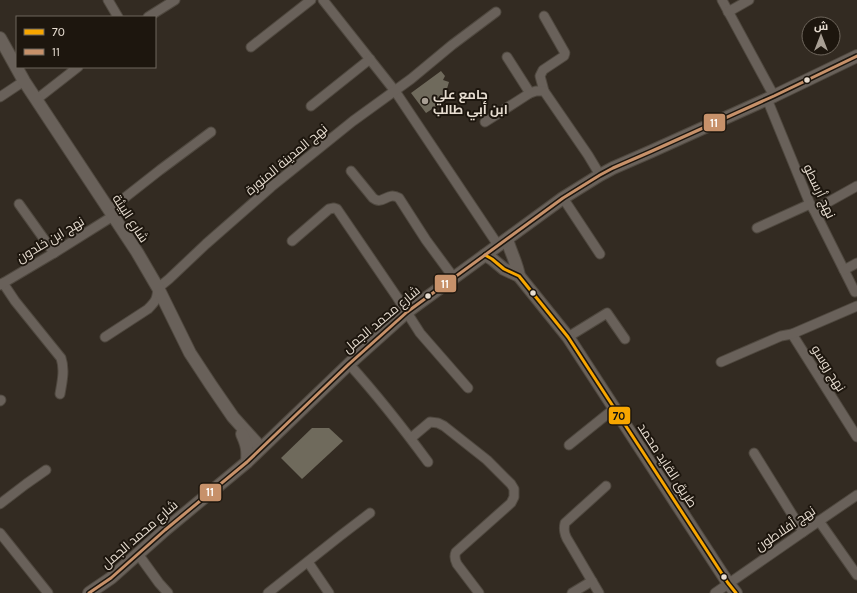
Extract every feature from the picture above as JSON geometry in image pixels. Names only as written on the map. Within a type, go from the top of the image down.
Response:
[{"type":"street","points":[[108,0],[117,16]]},
{"type":"street","points":[[150,16],[175,0]]},
{"type":"street","points":[[251,46],[311,0]]},
{"type":"street","points":[[323,0],[395,91],[503,242]]},
{"type":"street","name":"نهج أرسطو","points":[[722,0],[770,97],[812,207],[855,292]]},
{"type":"street","points":[[728,12],[749,0]]},
{"type":"street","name":"نهج المدينة المنورة","points":[[105,337],[148,309],[157,298],[158,288],[271,187],[353,121],[411,79],[452,45],[496,12]]},
{"type":"street","points":[[544,16],[565,53],[564,56],[543,70],[540,76],[544,91],[600,175]]},
{"type":"street","name":"شارع البيئة","points":[[0,38],[16,67]]},
{"type":"street","name":"شارع محمد الجمل","points":[[89,593],[111,578],[165,530],[247,462],[349,364],[407,312],[563,198],[613,168],[652,152],[857,56]]},
{"type":"street","points":[[507,57],[530,93]]},
{"type":"street","points":[[311,106],[370,60]]},
{"type":"street","name":"شارع البيئة","points":[[17,68],[137,252],[158,288],[190,352],[243,432],[259,451]]},
{"type":"street","points":[[37,99],[77,68]]},
{"type":"street","points":[[0,97],[24,81]]},
{"type":"street","points":[[485,122],[530,93],[544,91]]},
{"type":"street","name":"نهج ابن خلدون","points":[[2,284],[54,253],[111,213],[160,170],[211,132]]},
{"type":"street","points":[[351,171],[376,200],[392,195],[399,198],[426,240],[454,278]]},
{"type":"street","points":[[757,228],[812,207],[857,186]]},
{"type":"street","points":[[563,198],[600,254]]},
{"type":"street","points":[[19,204],[54,253]]},
{"type":"street","points":[[292,241],[329,209],[337,209],[420,333],[468,388]]},
{"type":"street","name":"طريق القايد محمد","points":[[503,242],[510,248],[518,268],[519,276]]},
{"type":"street","name":"طريق القايد محمد","points":[[485,255],[504,269],[519,276],[568,337],[728,583],[736,593]]},
{"type":"street","points":[[844,270],[857,263]]},
{"type":"street","points":[[2,284],[61,358],[63,372],[60,394]]},
{"type":"street","points":[[721,362],[857,306]]},
{"type":"street","points":[[568,337],[607,312],[625,339]]},
{"type":"street","name":"نهج روسو","points":[[792,334],[857,437]]},
{"type":"street","points":[[349,364],[377,395],[428,462]]},
{"type":"street","points":[[569,445],[615,408]]},
{"type":"street","points":[[411,438],[430,422],[438,423],[444,426],[487,460],[511,484],[514,489],[514,497],[511,503],[456,552],[454,556],[457,564],[479,593]]},
{"type":"street","points":[[247,462],[248,452],[243,432],[256,435],[274,436]]},
{"type":"street","points":[[754,453],[803,532]]},
{"type":"street","points":[[0,504],[46,470]]},
{"type":"street","points":[[599,593],[565,535],[564,527],[565,523],[606,486]]},
{"type":"street","name":"نهج أفلاطون","points":[[715,593],[857,496]]},
{"type":"street","points":[[268,593],[370,513]]},
{"type":"street","points":[[819,521],[857,574]]},
{"type":"street","points":[[0,533],[48,593]]},
{"type":"street","points":[[138,554],[168,593]]},
{"type":"street","points":[[308,562],[329,593]]},
{"type":"street","points":[[572,593],[592,581]]},
{"type":"building","points":[[441,71],[445,76],[443,80],[449,82],[443,102],[426,113],[411,93]]},
{"type":"building","points":[[312,428],[329,428],[343,441],[302,479],[281,458]]},
{"type":"transit line","name":"11","points":[[89,593],[111,578],[165,530],[247,462],[349,364],[407,312],[563,198],[613,168],[774,96],[857,56]]},
{"type":"transit line","name":"70","points":[[485,255],[504,269],[519,276],[568,337],[728,583],[736,593]]},
{"type":"place","name":"جامع علي ابن أبي طالب","points":[[425,101]]}]
